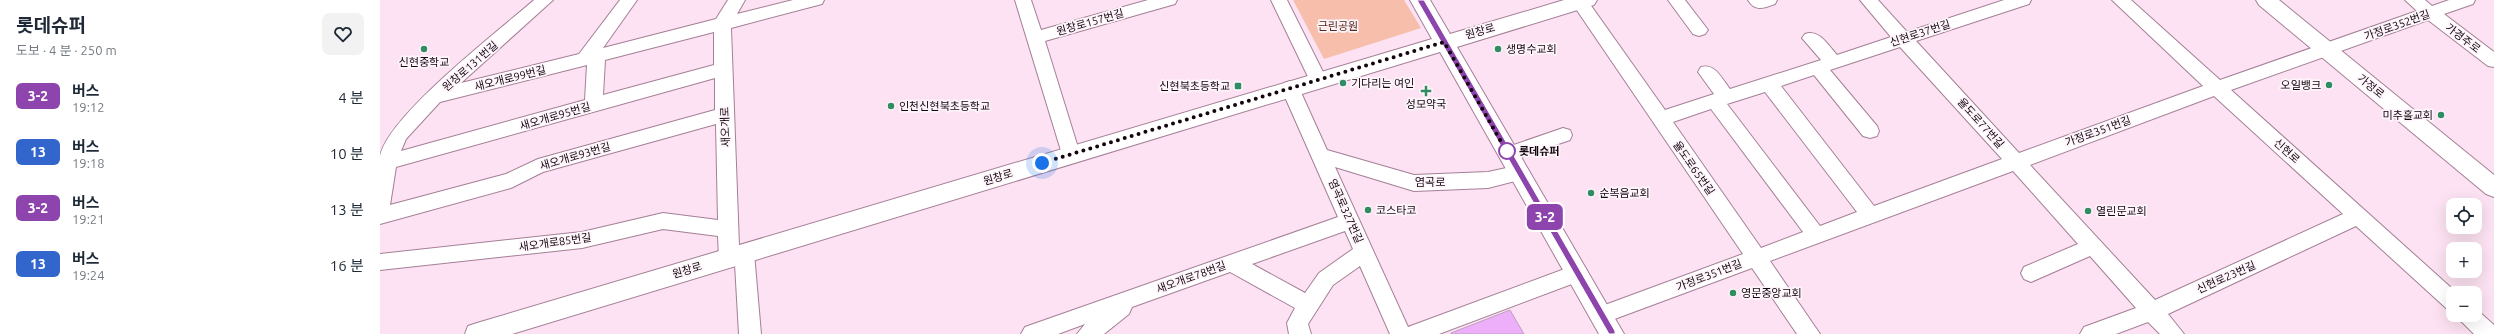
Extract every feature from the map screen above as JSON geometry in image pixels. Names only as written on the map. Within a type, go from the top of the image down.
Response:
[{"type":"street","name":"원창로131번길","points":[[380,206],[383,156],[398,135],[434,97],[545,0]]},
{"type":"street","points":[[594,105],[590,58],[630,0]]},
{"type":"street","points":[[722,24],[737,0]]},
{"type":"street","name":"새오개로99번길","points":[[434,97],[816,0]]},
{"type":"street","points":[[1023,0],[1072,154]]},
{"type":"street","name":"원창로157번길","points":[[1035,38],[1169,0]]},
{"type":"street","points":[[1280,0],[1318,80]]},
{"type":"street","points":[[1420,0],[1612,334]]},
{"type":"street","points":[[1676,0],[1699,30]]},
{"type":"street","points":[[1756,0],[1759,3],[1770,0]]},
{"type":"street","name":"율도로77번길","points":[[1868,0],[2173,334]]},
{"type":"street","name":"신현로37번길","points":[[1660,119],[2023,0]]},
{"type":"street","name":"신현로","points":[[2120,0],[2446,296]]},
{"type":"street","name":"가정로","points":[[2266,0],[2494,188]]},
{"type":"street","name":"가경주로","points":[[2414,0],[2494,61]]},
{"type":"street","name":"가정로352번길","points":[[2328,51],[2467,0]]},
{"type":"street","name":"원창로","points":[[477,334],[1583,1]]},
{"type":"street","name":"율도로65번길","points":[[1583,1],[1660,119],[1809,334]]},
{"type":"street","name":"새오개로","points":[[722,24],[729,229],[737,255],[750,334]]},
{"type":"street","points":[[1811,38],[1825,65],[1870,131]]},
{"type":"street","name":"가정로351번길","points":[[1601,315],[2217,88],[2328,51]]},
{"type":"street","name":"새오개로95번길","points":[[383,156],[594,105],[723,69]]},
{"type":"street","points":[[1707,72],[1721,99],[1816,235]]},
{"type":"street","points":[[1768,84],[1870,215]]},
{"type":"street","name":"염곡로327번길","points":[[1290,88],[1401,334]]},
{"type":"street","name":"새오개로93번길","points":[[380,216],[510,180],[538,166],[725,114]]},
{"type":"street","points":[[1508,154],[1563,135]]},
{"type":"street","name":"염곡로","points":[[1320,155],[1414,183],[1488,180],[1520,173]]},
{"type":"street","name":"신현로23번길","points":[[2091,334],[2152,311],[2359,216]]},
{"type":"street","name":"새오개로78번길","points":[[1032,334],[1350,220]]},
{"type":"street","name":"새오개로85번길","points":[[380,262],[582,240],[664,221],[729,229]]},
{"type":"street","points":[[2031,273],[2093,246]]},
{"type":"street","points":[[1300,334],[1297,323],[1326,279],[1364,252]]},
{"type":"street","points":[[1231,263],[1309,305]]},
{"type":"street","points":[[1414,334],[1578,274]]},
{"type":"street","points":[[1088,334],[1134,297]]},
{"type":"street","points":[[2476,322],[2489,334]]},
{"type":"green space","name":"근린공원","points":[[1293,0],[1404,0],[1421,28],[1324,59]]},
{"type":"building","points":[[1510,310],[1524,334],[1451,334],[1451,333]]},
{"type":"bus line","name":"3-2","points":[[1420,0],[1612,334]]},
{"type":"place","name":"신현중학교","points":[[424,49]]},
{"type":"place","name":"생명수교회","points":[[1498,49]]},
{"type":"place","name":"기다리는 여인","points":[[1343,83]]},
{"type":"place","name":"오일뱅크","points":[[2329,85]]},
{"type":"place","name":"신현북초등학교","points":[[1238,86]]},
{"type":"place","name":"성모약국","points":[[1426,91]]},
{"type":"place","name":"인천신현북초등학교","points":[[891,106]]},
{"type":"place","name":"미추홀교회","points":[[2441,115]]},
{"type":"place","name":"롯데슈퍼","points":[[1507,151]]},
{"type":"place","name":"순복음교회","points":[[1591,193]]},
{"type":"place","name":"코스타코","points":[[1368,210]]},
{"type":"place","name":"열린문교회","points":[[2088,211]]},
{"type":"place","name":"영문중앙교회","points":[[1733,293]]},
{"type":"route","points":[[1042,163],[1444,42],[1508,154],[1507,151]]}]
